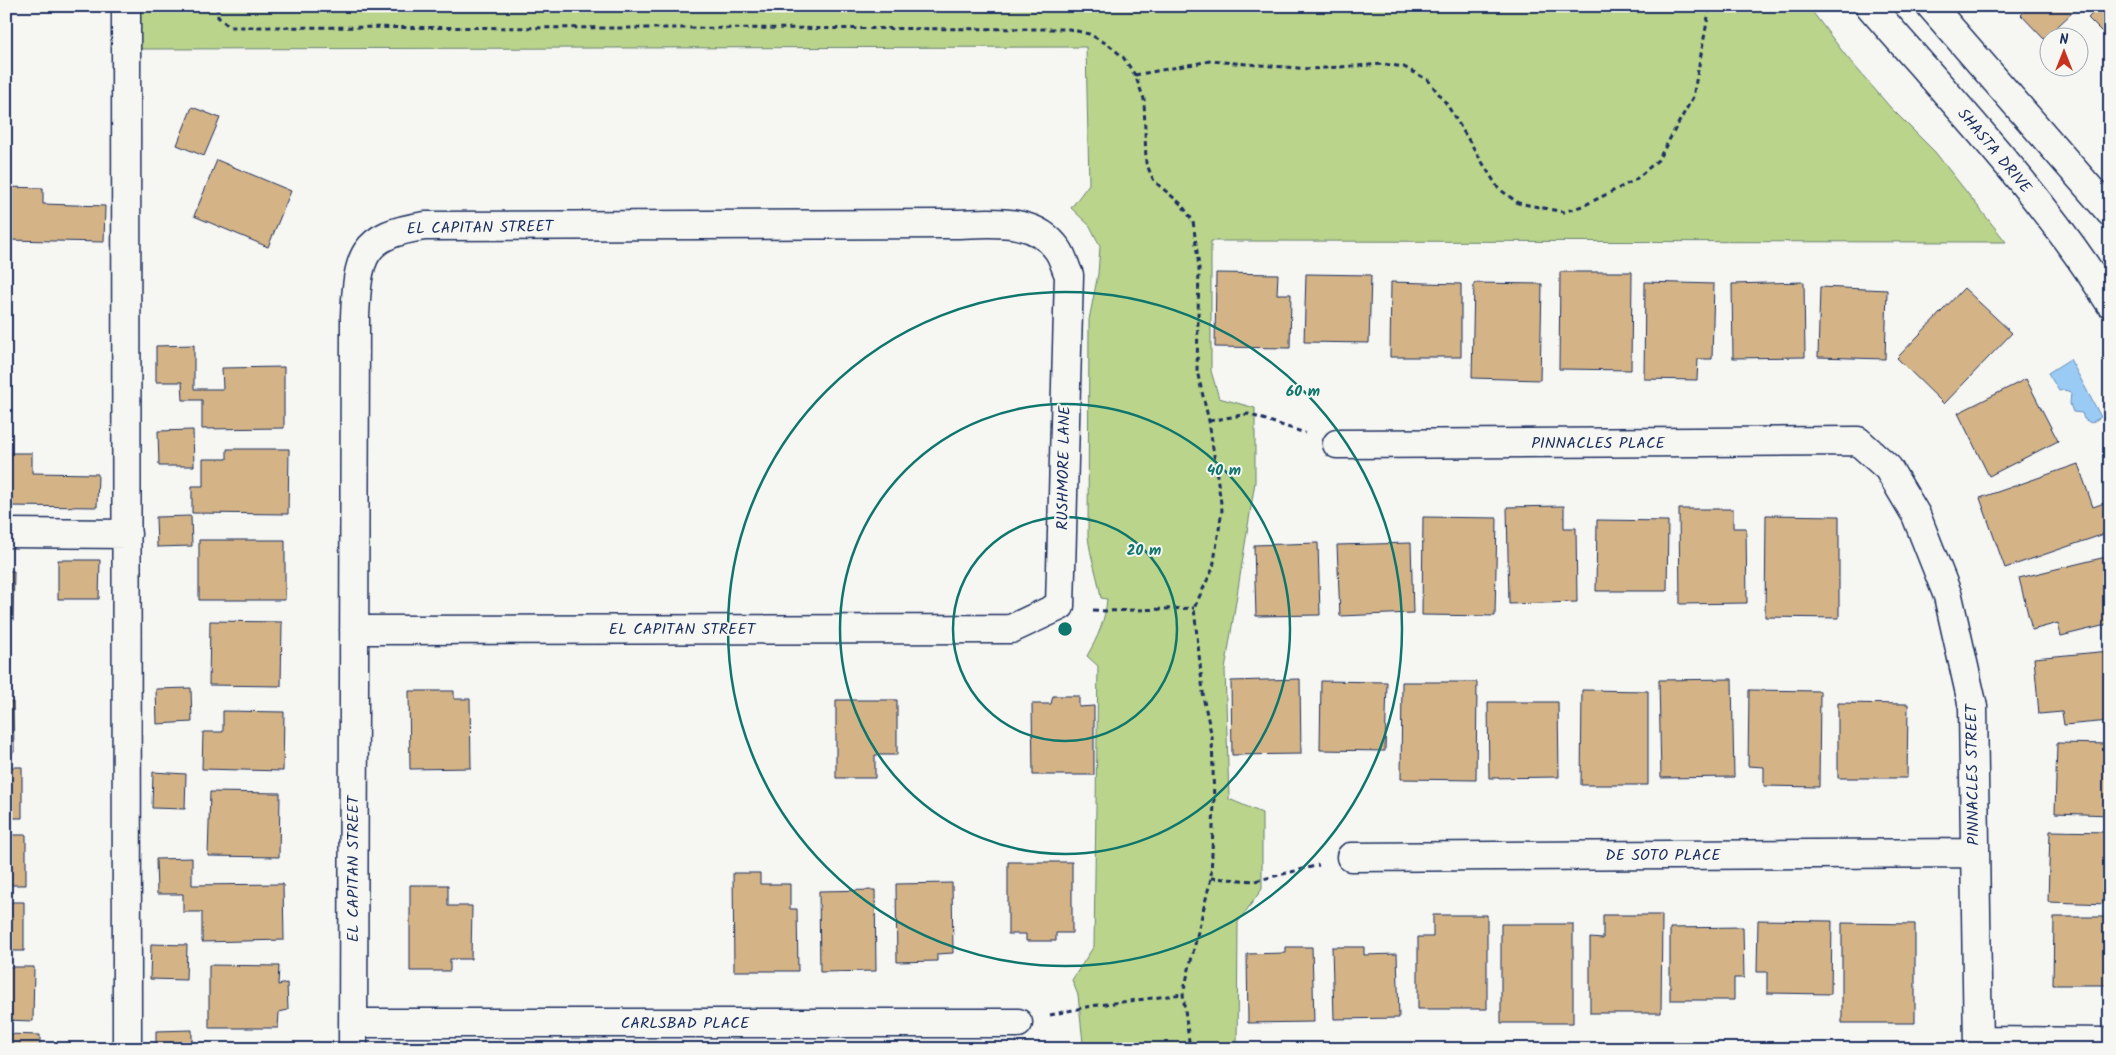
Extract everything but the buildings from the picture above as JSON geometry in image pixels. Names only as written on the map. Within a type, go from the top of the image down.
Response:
[{"type":"street","points":[[126,6],[127,1049]]},
{"type":"street","name":"SHASTA DRIVE","points":[[1870,6],[2018,178],[2096,280],[2110,303]]},
{"type":"street","points":[[1932,6],[2110,212]]},
{"type":"street","name":"EL CAPITAN STREET","points":[[353,1036],[355,316],[356,287],[361,264],[372,244],[396,230],[425,226],[1026,225],[1044,234],[1059,251],[1068,275]]},
{"type":"street","name":"RUSHMORE LANE","points":[[1060,606],[1068,275]]},
{"type":"street","name":"PINNACLES PLACE","points":[[1337,444],[1858,441]]},
{"type":"street","name":"PINNACLES STREET","points":[[1858,441],[1888,468],[1916,516],[1948,596],[1973,707],[1978,1045]]},
{"type":"street","points":[[6,533],[127,534]]},
{"type":"street","name":"EL CAPITAN STREET","points":[[354,630],[1011,629],[1060,606]]},
{"type":"street","name":"DE SOTO PLACE","points":[[1351,857],[1974,853]]},
{"type":"street","name":"CARLSBAD PLACE","points":[[353,1036],[1018,1023]]},
{"type":"street","points":[[1978,1045],[2110,1042]]},
{"type":"path","points":[[217,6],[218,17],[230,28],[1068,29],[1089,34],[1109,45],[1123,57],[1135,75],[1144,99],[1146,163],[1154,181],[1181,204],[1193,221],[1199,267],[1197,371],[1210,421],[1222,510],[1213,568],[1194,608],[1204,701],[1212,737],[1214,802],[1212,878],[1183,994],[1190,1049]]},
{"type":"path","points":[[1135,75],[1210,61],[1310,69],[1384,64],[1404,67],[1428,80],[1446,103],[1498,188],[1518,203],[1564,212],[1585,205],[1635,180],[1658,160],[1693,97],[1710,6]]},
{"type":"path","points":[[1210,421],[1248,414],[1337,444]]},
{"type":"path","points":[[1060,606],[1107,611],[1194,608]]},
{"type":"path","points":[[1212,878],[1255,881],[1351,857]]},
{"type":"path","points":[[1018,1023],[1091,1006],[1183,994]]},
{"type":"green space","points":[[140,6],[1808,6],[1846,56],[1890,107],[1935,152],[2006,242],[1211,241],[1211,371],[1219,398],[1255,408],[1255,482],[1225,670],[1229,799],[1262,813],[1262,889],[1238,922],[1237,1049],[1081,1049],[1083,1043],[1078,995],[1072,980],[1094,946],[1098,666],[1087,656],[1105,615],[1107,599],[1101,598],[1088,536],[1089,320],[1098,274],[1100,246],[1090,226],[1071,208],[1089,184],[1086,47],[140,49]]},
{"type":"water","points":[[2070,359],[2101,417],[2091,423],[2084,419],[2082,413],[2073,412],[2070,404],[2071,392],[2059,391],[2048,373]]}]
